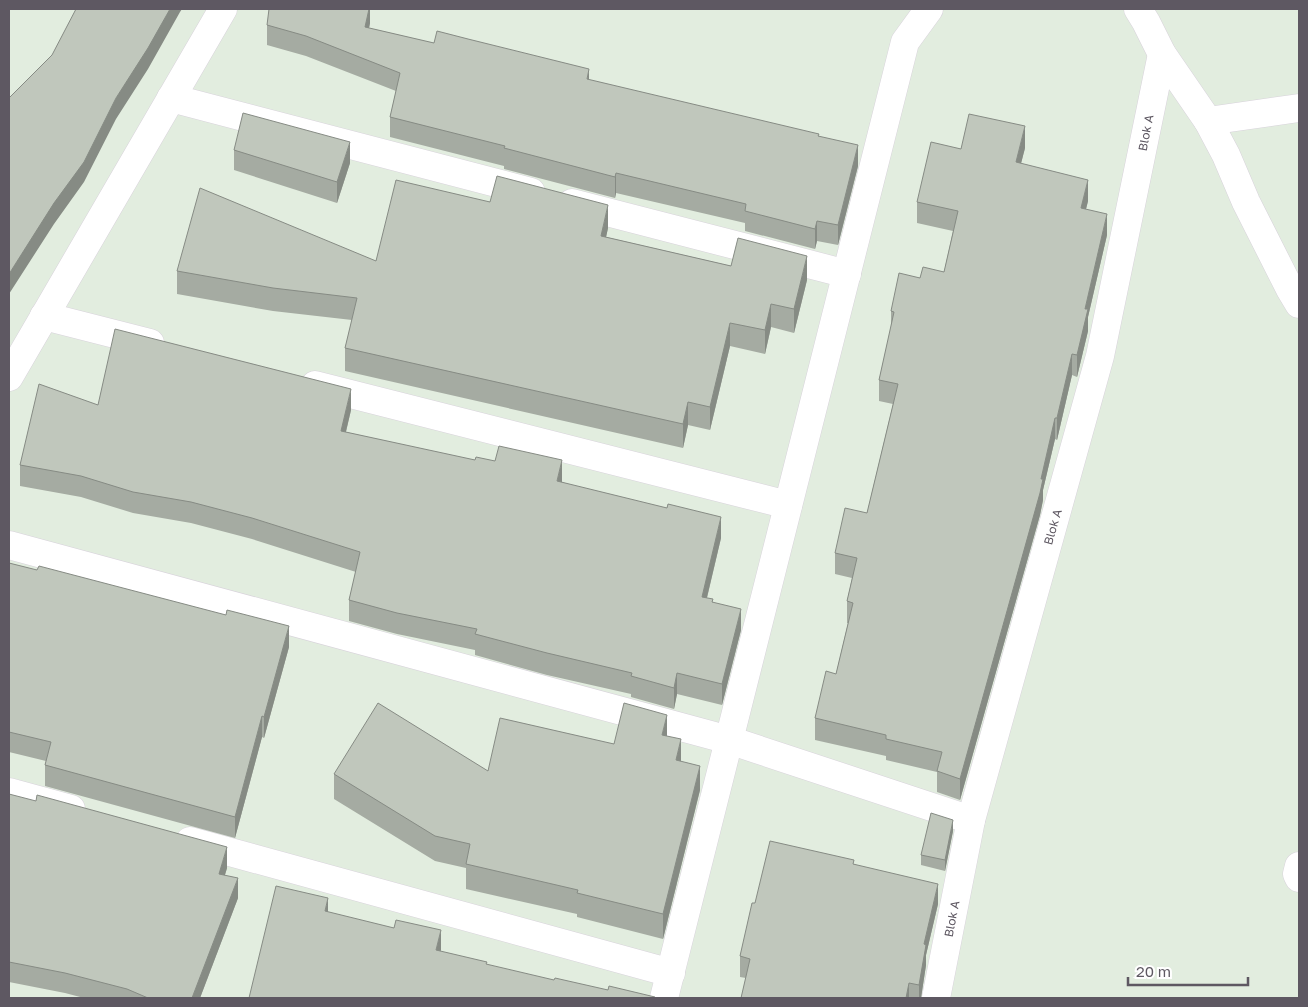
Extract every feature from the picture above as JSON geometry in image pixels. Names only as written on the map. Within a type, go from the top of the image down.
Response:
[{"type":"street","points":[[9,376],[223,9]]},
{"type":"street","points":[[162,834],[668,986],[905,42],[929,9]]},
{"type":"street","points":[[1138,9],[1162,54],[1208,121],[1226,155],[1246,202],[1299,304]]},
{"type":"street","name":"Blok A","points":[[936,998],[971,820],[1100,356],[1162,54]]},
{"type":"street","points":[[171,98],[847,274]]},
{"type":"street","points":[[1208,121],[1299,108]]},
{"type":"street","points":[[44,316],[175,349]]},
{"type":"street","points":[[287,378],[788,505]]},
{"type":"street","points":[[9,545],[729,740],[971,820]]},
{"type":"street","points":[[9,792],[95,815]]},
{"type":"street","points":[[1299,866],[1296,874],[1299,878]]},
{"type":"building","points":[[76,9],[170,9],[116,98],[84,162],[54,203],[9,274],[9,98],[52,55]]},
{"type":"building","points":[[269,9],[369,9],[365,27],[434,43],[437,31],[589,69],[587,79],[858,145],[838,225],[817,221],[815,229],[745,211],[746,204],[616,173],[615,177],[504,148],[505,146],[390,117],[400,73],[306,36],[267,25]]},
{"type":"building","points":[[243,113],[350,142],[337,182],[234,150]]},
{"type":"building","points":[[969,114],[1025,126],[1016,162],[1088,180],[1081,208],[1107,214],[1085,309],[1088,309],[1077,355],[1072,354],[1057,418],[1055,418],[1041,479],[1043,479],[1040,493],[960,779],[937,771],[942,752],[886,739],[886,735],[815,718],[826,671],[836,674],[853,603],[847,601],[857,558],[835,553],[845,508],[867,513],[898,384],[879,380],[894,312],[891,311],[899,273],[920,278],[923,267],[944,272],[958,211],[917,202],[931,142],[961,149]]},
{"type":"building","points":[[497,176],[608,205],[601,236],[731,266],[738,238],[807,256],[794,309],[771,304],[765,330],[730,323],[710,407],[688,402],[683,424],[345,348],[357,298],[273,288],[177,271],[200,188],[376,261],[396,180],[490,202]]},
{"type":"building","points":[[115,329],[351,389],[341,431],[475,460],[476,457],[495,461],[499,446],[562,460],[557,481],[667,508],[668,504],[721,517],[702,597],[713,599],[712,602],[741,609],[722,684],[677,673],[674,688],[631,676],[632,673],[475,634],[477,629],[397,613],[349,600],[360,552],[252,518],[191,502],[133,492],[81,476],[20,465],[39,384],[98,405]]},
{"type":"building","points":[[9,563],[37,570],[39,566],[226,615],[227,610],[289,626],[235,817],[45,765],[51,742],[9,732]]},
{"type":"building","points":[[378,703],[488,771],[500,718],[614,744],[624,703],[667,715],[662,735],[681,739],[676,760],[700,766],[663,914],[577,893],[578,890],[466,864],[470,844],[435,836],[334,774]]},
{"type":"building","points":[[9,794],[36,801],[37,795],[227,847],[219,874],[238,878],[192,998],[148,998],[127,989],[65,973],[9,962]]},
{"type":"building","points":[[931,813],[953,820],[945,860],[921,855]]},
{"type":"building","points":[[770,841],[854,860],[853,864],[938,884],[924,944],[926,945],[919,985],[909,983],[906,998],[741,998],[750,959],[740,956],[752,903],[755,903]]},
{"type":"building","points":[[276,886],[328,898],[325,911],[394,928],[396,920],[441,930],[436,950],[554,980],[555,978],[608,990],[609,986],[655,998],[249,998]]}]
